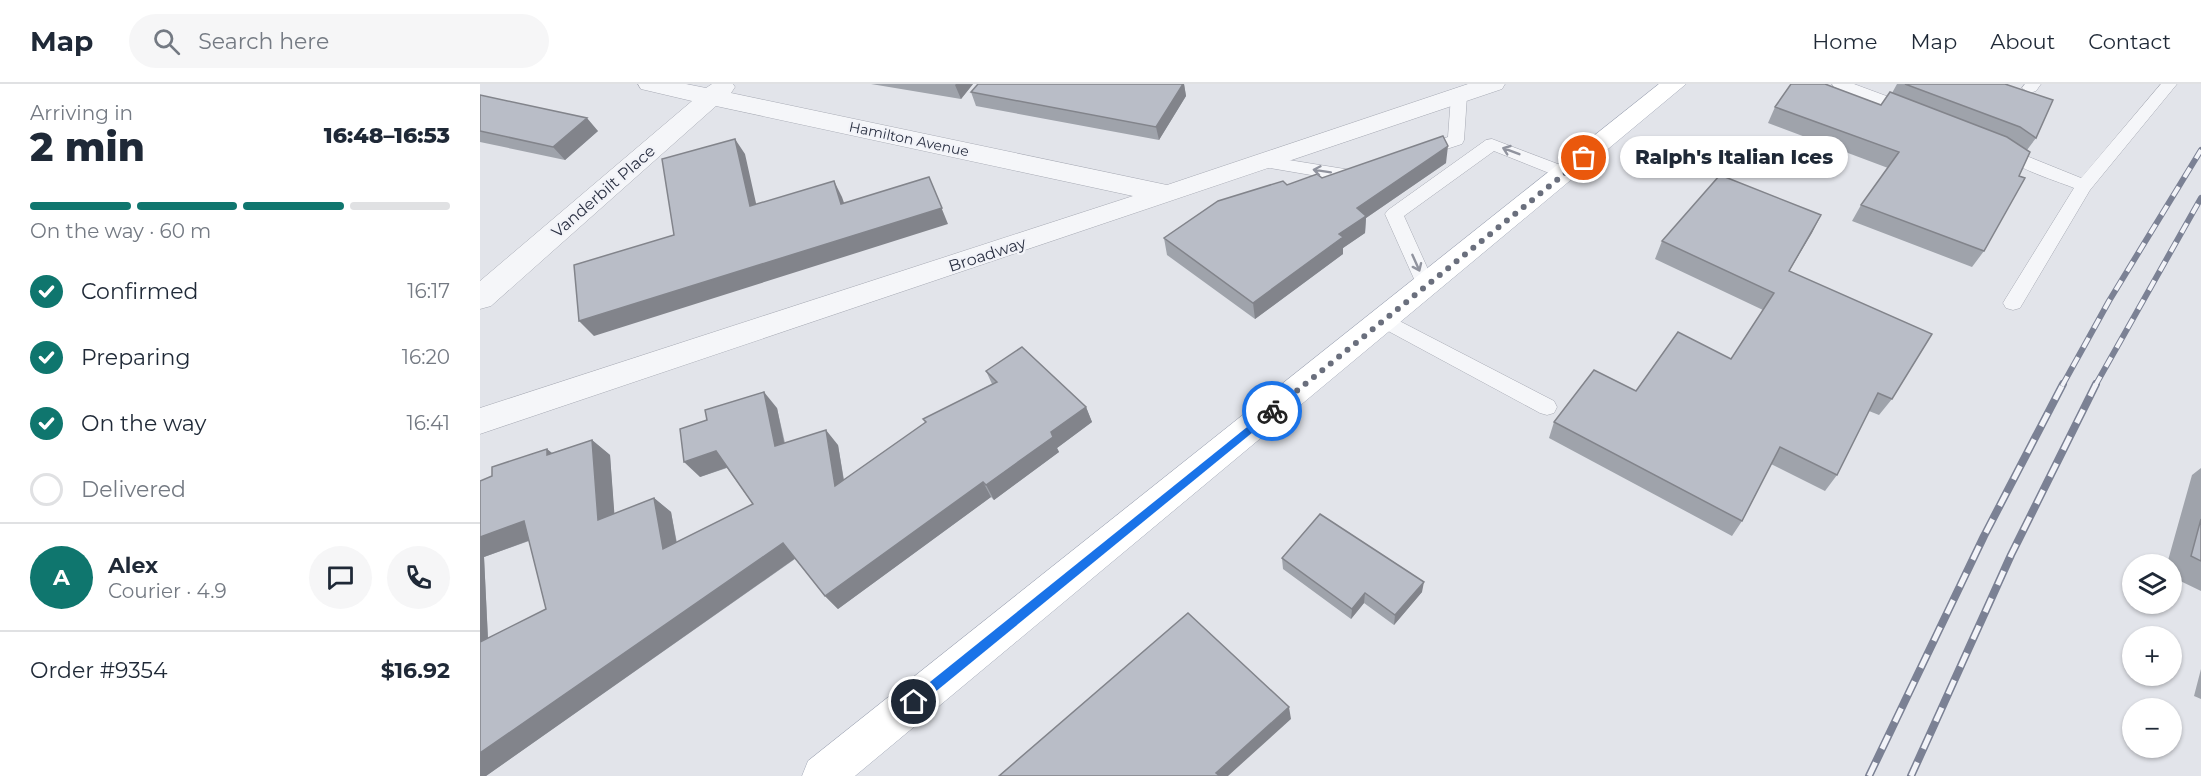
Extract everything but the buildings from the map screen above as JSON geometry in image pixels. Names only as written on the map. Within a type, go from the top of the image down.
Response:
[{"type":"main road","points":[[823,776],[1674,84]]},
{"type":"street","name":"Hamilton Avenue","points":[[650,84],[719,90],[1168,194]]},
{"type":"street","name":"Broadway","points":[[480,421],[1493,84]]},
{"type":"street","name":"Vanderbilt Place","points":[[480,298],[719,90]]},
{"type":"lane","points":[[1840,84],[1927,117]]},
{"type":"lane","points":[[2013,303],[2084,186],[2169,84]]},
{"type":"lane","points":[[1404,158],[1456,140],[1459,96]]},
{"type":"lane","points":[[1992,143],[2003,147],[2023,161],[2084,186]]},
{"type":"lane","points":[[1426,285],[1394,214],[1492,144],[1565,173]]},
{"type":"lane","points":[[1264,162],[1352,176],[1383,165]]},
{"type":"lane","points":[[1384,320],[1547,407]]},
{"type":"railway","points":[[2062,386],[2109,301],[2201,150]]},
{"type":"railway","points":[[2095,386],[2201,198]]},
{"type":"railway","points":[[1869,776],[1984,536],[2063,384]]},
{"type":"railway","points":[[1911,776],[2011,555],[2095,386]]},
{"type":"way so far","points":[[1272,411],[1584,158]]},
{"type":"place","name":"Ralph's Italian Ices","points":[[1584,158]]},
{"type":"route","points":[[914,702],[1272,411]]}]
